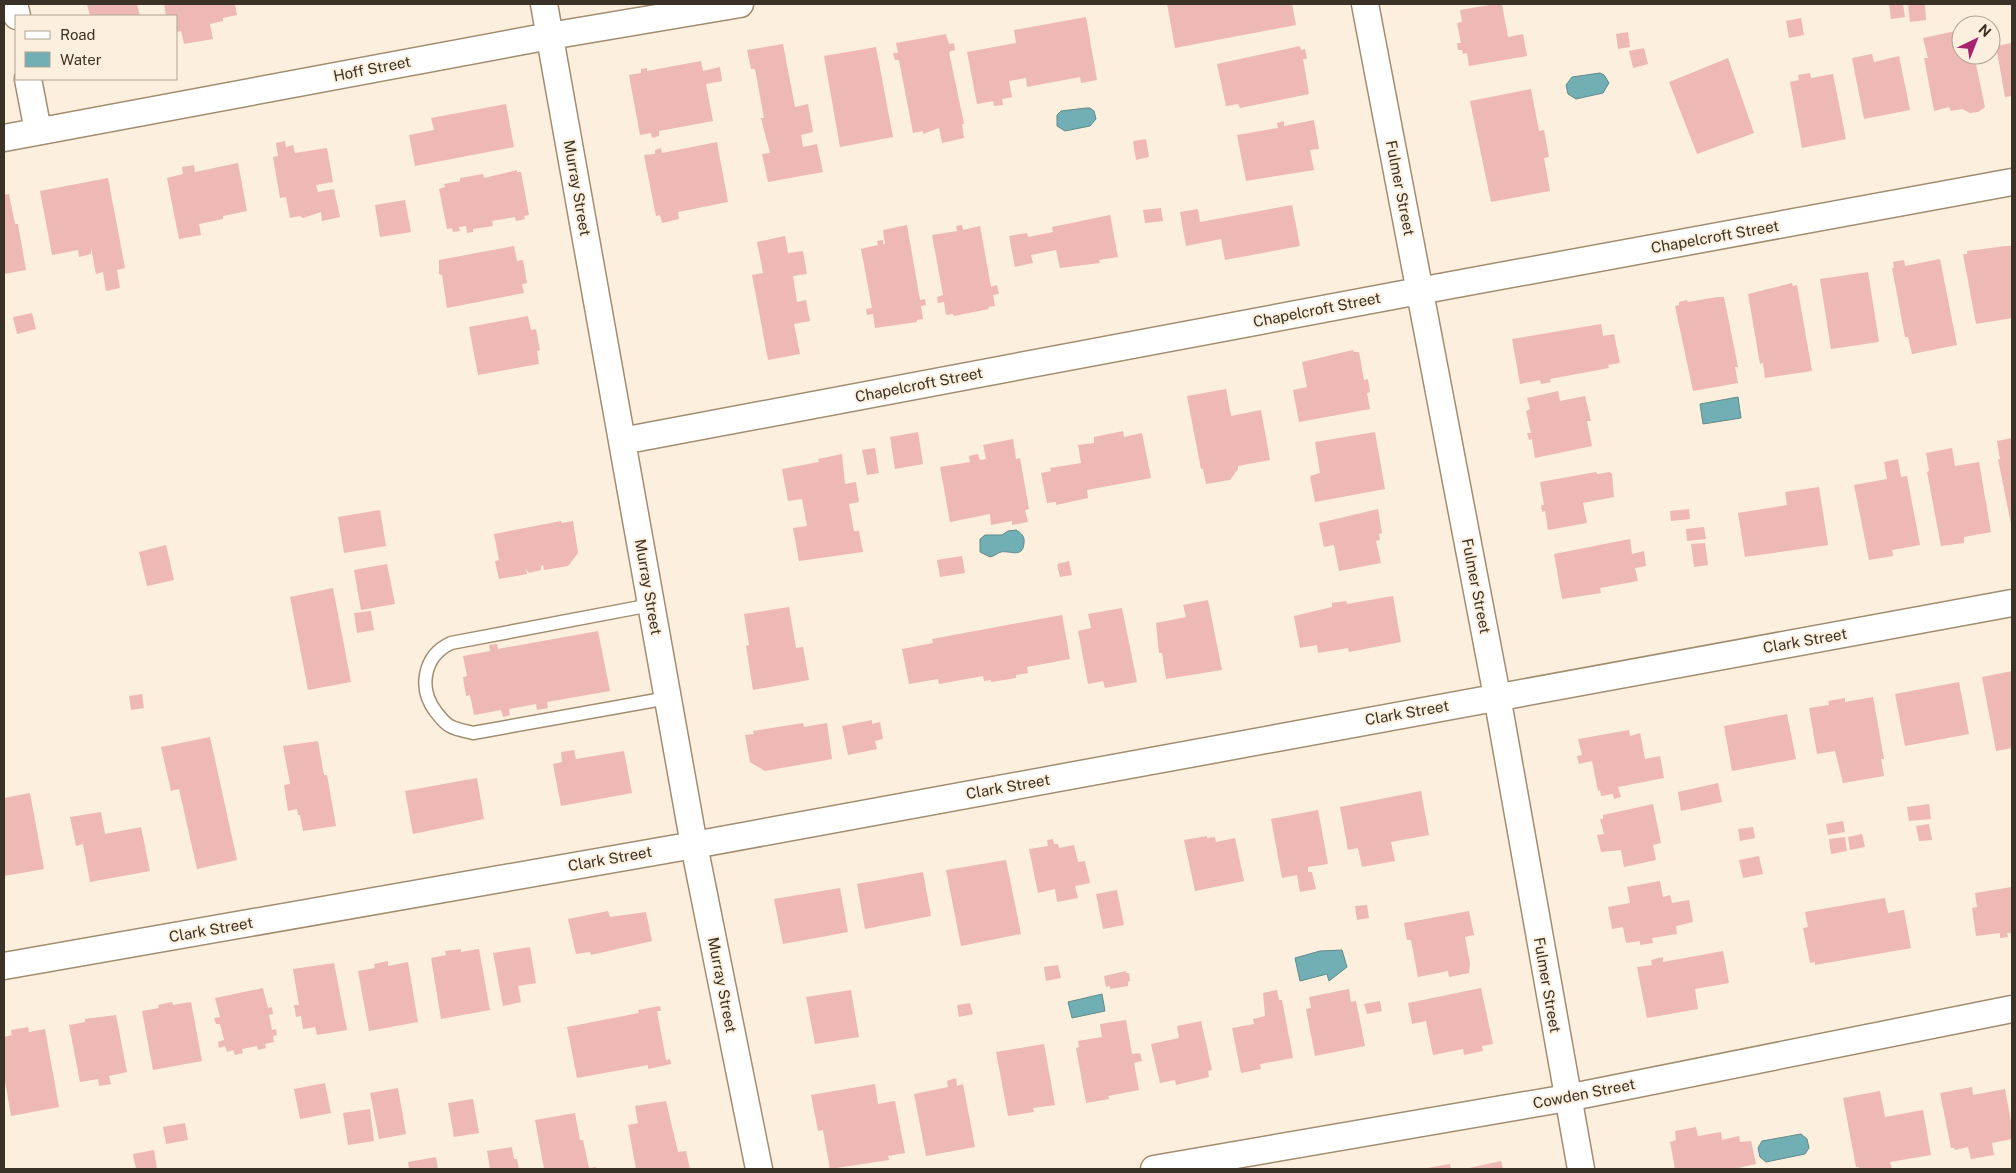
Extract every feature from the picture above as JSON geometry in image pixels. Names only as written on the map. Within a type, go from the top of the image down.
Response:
[{"type":"street","name":"Murray Street","points":[[544,4],[694,845],[759,1169]]},
{"type":"street","name":"Hoff Street","points":[[4,138],[550,36],[740,4]]},
{"type":"street","name":"Fulmer Street","points":[[1365,4],[1497,696],[1581,1169]]},
{"type":"street","points":[[28,80],[38,131]]},
{"type":"street","name":"Chapelcroft Street","points":[[622,441],[2012,182]]},
{"type":"street","name":"Clark Street","points":[[4,966],[694,845],[1497,696],[2012,603]]},
{"type":"street","name":"Cowden Street","points":[[1154,1169],[1567,1098],[2012,1009]]},
{"type":"lane","points":[[651,605],[451,643],[443,647],[433,660],[426,673],[424,690],[428,702],[449,726],[473,733],[668,698]]},
{"type":"water","points":[[1600,73],[1604,75],[1609,83],[1603,93],[1576,99],[1568,94],[1566,85],[1572,77]]},
{"type":"water","points":[[1086,108],[1094,111],[1096,119],[1090,126],[1065,131],[1057,126],[1057,115],[1061,111]]},
{"type":"water","points":[[1738,397],[1741,418],[1703,424],[1700,404]]},
{"type":"water","points":[[1016,530],[1024,538],[1021,551],[1015,553],[1001,552],[990,557],[980,552],[980,539],[985,535],[1002,535],[1008,531]]},
{"type":"water","points":[[1342,950],[1347,967],[1329,981],[1327,974],[1300,981],[1295,958],[1320,951]]},
{"type":"water","points":[[1102,994],[1105,1011],[1072,1018],[1068,1002]]},
{"type":"water","points":[[1801,1134],[1807,1139],[1809,1148],[1805,1154],[1766,1162],[1760,1157],[1758,1148],[1762,1141]]},
{"type":"building","points":[[87,4],[137,4],[140,15],[90,15]]},
{"type":"building","points":[[164,4],[235,4],[237,15],[223,18],[223,21],[210,24],[213,39],[184,44],[181,31],[178,32],[178,15],[166,15]]},
{"type":"building","points":[[1167,4],[1292,4],[1296,25],[1175,48]]},
{"type":"building","points":[[1502,4],[1508,37],[1523,34],[1527,56],[1469,66],[1467,53],[1463,54],[1462,50],[1458,50],[1457,43],[1461,43],[1457,23],[1462,22],[1460,10]]},
{"type":"building","points":[[1889,4],[1903,4],[1905,17],[1891,19]]},
{"type":"building","points":[[1908,4],[1925,4],[1926,20],[1910,22]]},
{"type":"building","points":[[1086,17],[1097,80],[1081,83],[1080,77],[1027,87],[1026,78],[1009,81],[1012,97],[1002,99],[1003,105],[994,106],[993,101],[977,104],[967,52],[1016,43],[1014,30]]},
{"type":"building","points":[[1801,18],[1804,35],[1789,38],[1786,21]]},
{"type":"building","points":[[1628,32],[1630,47],[1618,49],[1616,34]]},
{"type":"building","points":[[1951,32],[1951,65],[1976,65],[1985,107],[1978,112],[1970,113],[1962,109],[1951,111],[1949,107],[1934,111],[1924,58],[1928,58],[1923,38]]},
{"type":"building","points":[[946,34],[949,44],[954,43],[955,50],[949,52],[964,124],[962,124],[964,138],[942,143],[939,128],[923,134],[923,131],[913,133],[899,60],[895,60],[893,53],[898,53],[896,43]]},
{"type":"building","points":[[2012,43],[2012,96],[2005,97],[1999,65],[2001,65],[2001,45]]},
{"type":"building","points":[[783,44],[795,107],[808,104],[813,132],[801,135],[803,147],[817,144],[823,172],[768,182],[762,154],[770,153],[761,118],[764,118],[755,69],[751,69],[747,50]]},
{"type":"building","points":[[1300,46],[1301,50],[1305,49],[1307,59],[1303,59],[1309,94],[1240,108],[1238,104],[1226,106],[1217,64]]},
{"type":"building","points":[[876,47],[893,137],[840,147],[824,56]]},
{"type":"building","points":[[1644,48],[1648,64],[1633,68],[1629,51]]},
{"type":"building","points":[[1872,54],[1874,62],[1899,56],[1910,110],[1864,119],[1852,58]]},
{"type":"building","points":[[1728,58],[1754,133],[1697,154],[1669,82]]},
{"type":"building","points":[[701,61],[703,71],[720,67],[722,81],[706,84],[713,121],[659,131],[659,136],[652,138],[651,133],[640,135],[629,75],[641,73],[641,69],[647,68],[647,71]]},
{"type":"building","points":[[1810,73],[1811,78],[1833,74],[1846,139],[1802,148],[1790,82],[1799,80],[1798,75]]},
{"type":"building","points":[[1531,89],[1539,131],[1544,130],[1549,157],[1544,158],[1550,191],[1491,202],[1470,101]]},
{"type":"building","points":[[506,104],[514,147],[415,166],[409,135],[434,130],[431,118]]},
{"type":"building","points":[[1314,120],[1319,149],[1310,150],[1314,170],[1246,181],[1237,135],[1278,128],[1277,123],[1284,121],[1284,126]]},
{"type":"building","points":[[1146,139],[1149,157],[1136,160],[1133,141]]},
{"type":"building","points":[[285,141],[286,147],[293,145],[295,153],[327,148],[333,182],[316,185],[318,192],[334,189],[340,217],[322,221],[321,212],[303,218],[300,216],[290,218],[286,197],[280,198],[273,157],[278,156],[276,143]]},
{"type":"building","points":[[717,142],[728,202],[678,212],[679,219],[662,223],[660,215],[656,216],[644,155],[655,154],[655,150],[661,148],[662,153]]},
{"type":"building","points":[[238,163],[247,211],[199,224],[201,235],[179,239],[167,178],[183,174],[182,167],[194,165],[195,172]]},
{"type":"building","points":[[517,170],[517,172],[521,172],[529,215],[524,216],[525,219],[516,221],[515,217],[492,221],[493,226],[473,229],[473,232],[467,233],[466,226],[459,227],[460,231],[453,232],[452,228],[447,229],[439,189],[445,187],[444,184],[460,181],[460,178],[483,174],[484,178]]},
{"type":"building","points":[[108,178],[125,268],[117,270],[120,288],[106,291],[103,272],[96,274],[91,248],[91,254],[79,257],[78,250],[52,255],[40,191]]},
{"type":"building","points":[[9,194],[15,224],[18,224],[26,270],[4,274],[4,195]]},
{"type":"building","points":[[405,200],[411,232],[380,237],[375,205]]},
{"type":"building","points":[[1292,205],[1300,246],[1225,260],[1221,239],[1186,246],[1180,212],[1198,209],[1200,222]]},
{"type":"building","points":[[1161,208],[1163,221],[1145,223],[1143,210]]},
{"type":"building","points":[[1110,215],[1118,257],[1099,260],[1100,263],[1060,268],[1056,250],[1031,255],[1033,263],[1015,267],[1009,236],[1027,233],[1028,237],[1053,232],[1052,227]]},
{"type":"building","points":[[907,225],[920,300],[925,299],[926,305],[921,306],[923,319],[917,320],[917,322],[875,328],[873,314],[867,315],[866,309],[872,308],[861,249],[878,245],[877,241],[883,240],[883,244],[885,244],[883,230]]},
{"type":"building","points":[[962,225],[963,230],[980,226],[991,287],[997,285],[999,294],[993,295],[995,306],[988,307],[989,309],[954,316],[953,314],[946,315],[944,302],[938,303],[937,297],[943,295],[932,235],[957,231],[956,226]]},
{"type":"building","points":[[785,236],[788,253],[803,251],[807,274],[793,276],[797,302],[806,300],[810,321],[794,324],[800,354],[768,360],[752,275],[763,273],[757,242]]},
{"type":"building","points":[[514,246],[517,261],[523,260],[527,283],[522,284],[524,293],[447,308],[442,275],[439,274],[439,260]]},
{"type":"building","points":[[2012,246],[2012,318],[1976,324],[1963,254],[1967,254],[1967,251]]},
{"type":"building","points":[[1940,259],[1957,345],[1912,354],[1908,337],[1905,337],[1892,268],[1894,268],[1893,262],[1904,260],[1905,266]]},
{"type":"building","points":[[1868,272],[1879,342],[1831,349],[1820,279]]},
{"type":"building","points":[[1792,283],[1793,286],[1797,285],[1812,371],[1765,378],[1763,363],[1760,364],[1748,294]]},
{"type":"building","points":[[1724,297],[1738,367],[1735,367],[1738,383],[1693,391],[1675,306],[1679,305],[1679,302],[1687,300],[1688,302]]},
{"type":"building","points":[[32,313],[36,329],[17,334],[13,317]]},
{"type":"building","points":[[528,316],[531,330],[536,329],[540,350],[537,351],[539,364],[478,375],[469,327]]},
{"type":"building","points":[[1601,324],[1603,336],[1614,334],[1620,363],[1608,365],[1609,368],[1550,379],[1551,382],[1541,384],[1540,380],[1520,384],[1512,339]]},
{"type":"building","points":[[1353,350],[1354,352],[1359,352],[1364,380],[1368,379],[1370,392],[1367,393],[1370,409],[1299,422],[1293,390],[1307,387],[1302,362]]},
{"type":"building","points":[[1226,389],[1231,416],[1261,410],[1270,460],[1238,466],[1230,480],[1206,484],[1203,469],[1201,469],[1187,396]]},
{"type":"building","points":[[1558,391],[1560,401],[1585,396],[1591,421],[1587,421],[1592,446],[1535,458],[1532,439],[1529,440],[1527,433],[1531,433],[1526,411],[1530,409],[1527,398]]},
{"type":"building","points":[[1123,431],[1124,437],[1142,433],[1151,478],[1087,490],[1088,498],[1056,505],[1056,502],[1047,503],[1041,473],[1051,471],[1050,468],[1081,463],[1078,445],[1094,443],[1094,437]]},
{"type":"building","points":[[918,432],[923,464],[895,469],[890,437]]},
{"type":"building","points":[[1375,432],[1385,489],[1315,502],[1310,476],[1320,473],[1315,442]]},
{"type":"building","points":[[2012,438],[2011,524],[1998,459],[2000,459],[1997,441]]},
{"type":"building","points":[[1013,439],[1016,459],[1020,458],[1029,509],[1025,510],[1028,522],[1012,525],[1012,521],[991,525],[990,514],[950,522],[940,467],[970,462],[969,456],[978,454],[980,460],[986,459],[983,445]]},
{"type":"building","points":[[875,448],[879,473],[867,475],[862,450]]},
{"type":"building","points":[[1952,448],[1955,466],[1979,462],[1991,532],[1964,537],[1964,543],[1941,546],[1927,472],[1929,471],[1926,453]]},
{"type":"building","points":[[842,454],[845,484],[856,482],[859,502],[849,504],[854,531],[859,531],[863,552],[799,561],[793,528],[807,526],[802,499],[788,501],[782,469],[819,462],[818,459]]},
{"type":"building","points":[[1898,459],[1901,477],[1907,476],[1920,545],[1892,550],[1893,556],[1869,560],[1854,485],[1887,479],[1884,462]]},
{"type":"building","points":[[1596,472],[1597,474],[1610,472],[1612,474],[1614,497],[1583,503],[1587,523],[1548,530],[1545,511],[1542,512],[1541,505],[1544,505],[1540,482]]},
{"type":"building","points":[[1819,487],[1828,545],[1745,557],[1738,513],[1787,505],[1785,492]]},
{"type":"building","points":[[1378,509],[1382,533],[1379,534],[1380,540],[1376,541],[1381,563],[1339,571],[1334,545],[1324,547],[1319,523]]},
{"type":"building","points":[[1689,509],[1690,519],[1671,521],[1670,511]]},
{"type":"building","points":[[380,510],[386,546],[344,553],[338,517]]},
{"type":"building","points":[[561,521],[562,523],[573,521],[578,553],[568,566],[544,570],[543,565],[541,570],[529,573],[526,569],[527,574],[499,579],[495,561],[499,560],[494,534]]},
{"type":"building","points":[[1704,527],[1706,539],[1687,541],[1686,529]]},
{"type":"building","points":[[1630,539],[1632,554],[1644,551],[1646,566],[1635,568],[1638,581],[1600,588],[1601,593],[1562,599],[1554,554]]},
{"type":"building","points":[[1705,543],[1708,565],[1694,567],[1691,544]]},
{"type":"building","points":[[166,545],[174,580],[147,586],[139,552]]},
{"type":"building","points":[[962,556],[965,573],[940,577],[937,560]]},
{"type":"building","points":[[1069,561],[1072,575],[1060,577],[1057,564]]},
{"type":"building","points":[[387,564],[395,604],[361,610],[354,570]]},
{"type":"building","points":[[333,588],[351,682],[308,690],[290,597]]},
{"type":"building","points":[[1393,596],[1401,642],[1349,652],[1348,648],[1318,653],[1317,645],[1300,648],[1294,616],[1332,607],[1332,603],[1346,601],[1347,604]]},
{"type":"building","points":[[1208,600],[1222,670],[1166,679],[1162,653],[1159,653],[1156,623],[1186,617],[1183,605]]},
{"type":"building","points":[[789,607],[796,648],[803,647],[809,680],[753,690],[746,646],[749,645],[744,614]]},
{"type":"building","points":[[1122,608],[1137,682],[1105,688],[1103,681],[1088,684],[1078,631],[1091,628],[1088,614]]},
{"type":"building","points":[[371,611],[374,630],[357,633],[354,613]]},
{"type":"building","points":[[1062,615],[1070,659],[1027,667],[1028,673],[1016,675],[1016,678],[991,682],[991,680],[984,681],[983,676],[939,684],[938,679],[909,684],[902,649],[933,643],[932,639]]},
{"type":"building","points":[[598,631],[610,691],[547,702],[548,708],[537,710],[536,704],[509,709],[510,715],[503,717],[501,710],[474,715],[470,695],[466,696],[463,677],[467,676],[463,656],[490,651],[489,645],[497,644],[498,649]]},
{"type":"building","points":[[2012,671],[2012,748],[1996,751],[1982,677]]},
{"type":"building","points":[[1959,682],[1969,734],[1905,746],[1895,694]]},
{"type":"building","points":[[142,694],[144,708],[131,710],[129,696]]},
{"type":"building","points":[[1873,697],[1884,759],[1881,759],[1884,776],[1843,783],[1835,751],[1817,754],[1809,708],[1829,705],[1828,701],[1845,698],[1845,702]]},
{"type":"building","points":[[1787,714],[1796,759],[1732,771],[1724,726]]},
{"type":"building","points":[[872,720],[872,724],[880,722],[883,739],[875,741],[877,749],[848,755],[842,726]]},
{"type":"building","points":[[803,723],[804,727],[827,723],[832,759],[765,771],[750,762],[745,735],[754,734],[753,731]]},
{"type":"building","points":[[1629,730],[1630,736],[1640,733],[1645,759],[1660,756],[1664,778],[1618,787],[1621,797],[1614,799],[1613,794],[1601,796],[1600,790],[1598,791],[1592,761],[1579,764],[1577,756],[1582,755],[1578,739]]},
{"type":"building","points":[[210,737],[237,860],[197,869],[179,789],[171,791],[161,747]]},
{"type":"building","points":[[318,741],[324,775],[327,775],[336,826],[303,831],[297,809],[288,811],[284,785],[290,784],[283,746]]},
{"type":"building","points":[[574,750],[576,759],[624,751],[632,793],[561,806],[553,764],[562,762],[561,752]]},
{"type":"building","points":[[477,778],[484,819],[413,834],[405,791]]},
{"type":"building","points":[[1718,783],[1722,802],[1681,811],[1678,792]]},
{"type":"building","points":[[1421,791],[1429,835],[1391,842],[1395,861],[1362,867],[1358,848],[1348,850],[1340,807]]},
{"type":"building","points":[[30,793],[44,869],[4,876],[4,798]]},
{"type":"building","points":[[1653,804],[1661,843],[1653,845],[1656,860],[1624,867],[1621,850],[1601,852],[1597,835],[1604,834],[1600,819],[1603,819],[1603,815]]},
{"type":"building","points":[[1929,804],[1931,819],[1909,821],[1907,807]]},
{"type":"building","points":[[1318,810],[1328,864],[1308,867],[1308,872],[1312,872],[1316,889],[1300,892],[1297,875],[1282,878],[1271,819]]},
{"type":"building","points":[[101,812],[105,834],[141,827],[150,871],[90,882],[83,844],[76,846],[70,817]]},
{"type":"building","points":[[1843,821],[1845,832],[1828,835],[1826,824]]},
{"type":"building","points":[[1929,824],[1932,840],[1919,841],[1916,826]]},
{"type":"building","points":[[1753,827],[1755,838],[1740,841],[1738,829]]},
{"type":"building","points":[[1862,834],[1865,847],[1850,850],[1848,837]]},
{"type":"building","points":[[1207,836],[1207,838],[1215,837],[1216,842],[1235,838],[1244,881],[1195,891],[1184,840]]},
{"type":"building","points":[[1845,837],[1847,851],[1831,854],[1829,839]]},
{"type":"building","points":[[1053,839],[1054,844],[1058,844],[1059,848],[1074,845],[1078,862],[1085,861],[1090,883],[1075,886],[1078,898],[1057,902],[1055,889],[1038,893],[1029,849],[1048,846],[1047,840]]},
{"type":"building","points":[[1759,856],[1763,874],[1743,878],[1739,860]]},
{"type":"building","points":[[1006,860],[1021,934],[961,946],[946,870]]},
{"type":"building","points":[[923,872],[931,916],[865,929],[857,884]]},
{"type":"building","points":[[1660,881],[1663,897],[1670,895],[1672,903],[1689,900],[1693,922],[1676,926],[1677,934],[1652,938],[1653,943],[1640,945],[1640,941],[1626,943],[1623,927],[1612,929],[1608,907],[1630,903],[1627,887]]},
{"type":"building","points":[[2012,887],[2012,933],[2007,933],[2008,937],[2000,938],[2000,933],[1976,936],[1972,908],[1977,907],[1975,893]]},
{"type":"building","points":[[840,888],[848,932],[783,944],[774,899]]},
{"type":"building","points":[[1117,890],[1124,925],[1103,929],[1096,894]]},
{"type":"building","points":[[1885,898],[1888,913],[1904,910],[1911,948],[1815,965],[1815,962],[1810,963],[1803,928],[1808,927],[1805,912]]},
{"type":"building","points":[[1367,905],[1369,918],[1357,920],[1355,906]]},
{"type":"building","points":[[608,911],[610,917],[646,912],[652,941],[591,955],[590,952],[576,954],[568,919]]},
{"type":"building","points":[[1469,911],[1474,935],[1465,937],[1470,963],[1469,973],[1449,977],[1448,971],[1418,977],[1411,940],[1407,940],[1404,923]]},
{"type":"building","points":[[530,947],[536,983],[518,986],[521,1002],[503,1006],[493,953]]},
{"type":"building","points":[[461,949],[461,952],[479,949],[490,1010],[441,1019],[431,958],[446,955],[445,951]]},
{"type":"building","points":[[1723,951],[1729,983],[1695,989],[1698,1009],[1647,1018],[1637,967],[1652,965],[1651,960],[1663,957],[1663,962]]},
{"type":"building","points":[[388,961],[388,966],[408,962],[418,1022],[369,1031],[358,971],[375,968],[374,964]]},
{"type":"building","points":[[334,963],[347,1030],[317,1035],[315,1027],[303,1029],[301,1016],[296,1017],[294,1005],[299,1005],[293,969]]},
{"type":"building","points":[[1058,965],[1061,978],[1046,981],[1044,967]]},
{"type":"building","points":[[1126,971],[1126,973],[1129,973],[1130,981],[1128,986],[1110,989],[1110,986],[1106,987],[1104,976]]},
{"type":"building","points":[[263,988],[268,1008],[272,1007],[273,1014],[269,1015],[272,1030],[276,1029],[277,1035],[273,1036],[274,1042],[265,1044],[266,1048],[258,1050],[257,1046],[242,1049],[243,1053],[235,1055],[233,1050],[227,1052],[225,1046],[219,1048],[218,1042],[224,1040],[220,1024],[216,1024],[214,1018],[220,1017],[215,998]]},
{"type":"building","points":[[1481,988],[1493,1044],[1482,1046],[1483,1051],[1464,1055],[1463,1049],[1433,1055],[1426,1021],[1412,1024],[1408,1003]]},
{"type":"building","points":[[1349,989],[1351,1002],[1356,1001],[1365,1046],[1315,1056],[1306,1009],[1311,1008],[1309,997]]},
{"type":"building","points":[[851,990],[859,1037],[815,1044],[806,997]]},
{"type":"building","points":[[1277,990],[1279,1000],[1282,1000],[1293,1058],[1260,1064],[1261,1069],[1241,1073],[1232,1028],[1254,1024],[1253,1019],[1265,1016],[1263,993]]},
{"type":"building","points":[[1380,1001],[1382,1011],[1367,1014],[1364,1004]]},
{"type":"building","points":[[172,1002],[173,1005],[191,1002],[202,1061],[153,1070],[142,1011],[159,1008],[158,1005]]},
{"type":"building","points":[[970,1003],[973,1014],[959,1017],[957,1005]]},
{"type":"building","points":[[660,1006],[661,1011],[657,1011],[666,1060],[670,1059],[671,1064],[648,1069],[648,1065],[577,1078],[567,1027],[639,1013],[638,1010]]},
{"type":"building","points":[[116,1015],[127,1072],[109,1076],[111,1084],[99,1086],[98,1079],[80,1082],[69,1025],[85,1022],[85,1019]]},
{"type":"building","points":[[1126,1020],[1132,1054],[1140,1053],[1142,1061],[1134,1063],[1139,1090],[1108,1096],[1109,1099],[1086,1103],[1076,1048],[1079,1047],[1078,1041],[1102,1037],[1100,1024]]},
{"type":"building","points":[[1201,1021],[1212,1070],[1208,1071],[1209,1077],[1176,1085],[1175,1080],[1160,1083],[1151,1044],[1179,1038],[1177,1026]]},
{"type":"building","points":[[28,1027],[29,1032],[45,1029],[59,1107],[11,1116],[4,1075],[4,1037],[12,1035],[11,1030]]},
{"type":"building","points":[[1044,1044],[1055,1105],[1033,1108],[1034,1112],[1008,1116],[996,1052]]},
{"type":"building","points":[[956,1078],[957,1086],[963,1084],[975,1147],[926,1156],[914,1094],[948,1087],[947,1081]]},
{"type":"building","points":[[325,1083],[331,1113],[300,1119],[294,1089]]},
{"type":"building","points":[[875,1084],[878,1104],[895,1101],[905,1153],[888,1156],[889,1160],[830,1169],[823,1130],[818,1131],[811,1095]]},
{"type":"building","points":[[1972,1087],[1973,1095],[2005,1089],[2012,1127],[2012,1139],[1992,1143],[1994,1155],[1971,1159],[1968,1147],[1955,1150],[1951,1148],[1940,1093]]},
{"type":"building","points":[[398,1088],[406,1134],[379,1139],[370,1093]]},
{"type":"building","points":[[1880,1091],[1885,1117],[1923,1110],[1931,1155],[1890,1162],[1892,1169],[1859,1169],[1859,1167],[1856,1167],[1843,1098]]},
{"type":"building","points":[[473,1099],[479,1133],[454,1137],[448,1103]]},
{"type":"building","points":[[666,1101],[678,1152],[686,1151],[690,1169],[636,1169],[628,1125],[638,1123],[635,1106]]},
{"type":"building","points":[[370,1109],[374,1141],[348,1145],[343,1113]]},
{"type":"building","points":[[575,1113],[580,1140],[583,1140],[589,1168],[596,1167],[596,1169],[544,1169],[535,1120]]},
{"type":"building","points":[[185,1123],[188,1140],[166,1144],[163,1127]]},
{"type":"building","points":[[1696,1127],[1698,1136],[1721,1132],[1722,1140],[1739,1136],[1740,1142],[1751,1141],[1756,1164],[1734,1169],[1675,1169],[1670,1142],[1676,1140],[1675,1131]]},
{"type":"building","points":[[512,1147],[514,1159],[517,1159],[519,1169],[490,1169],[487,1151]]},
{"type":"building","points":[[154,1150],[157,1169],[136,1169],[133,1154]]},
{"type":"building","points":[[436,1157],[438,1169],[409,1169],[408,1162]]},
{"type":"building","points":[[1501,1161],[1503,1169],[1465,1169]]},
{"type":"building","points":[[1450,1164],[1451,1169],[1427,1169],[1427,1168]]}]
